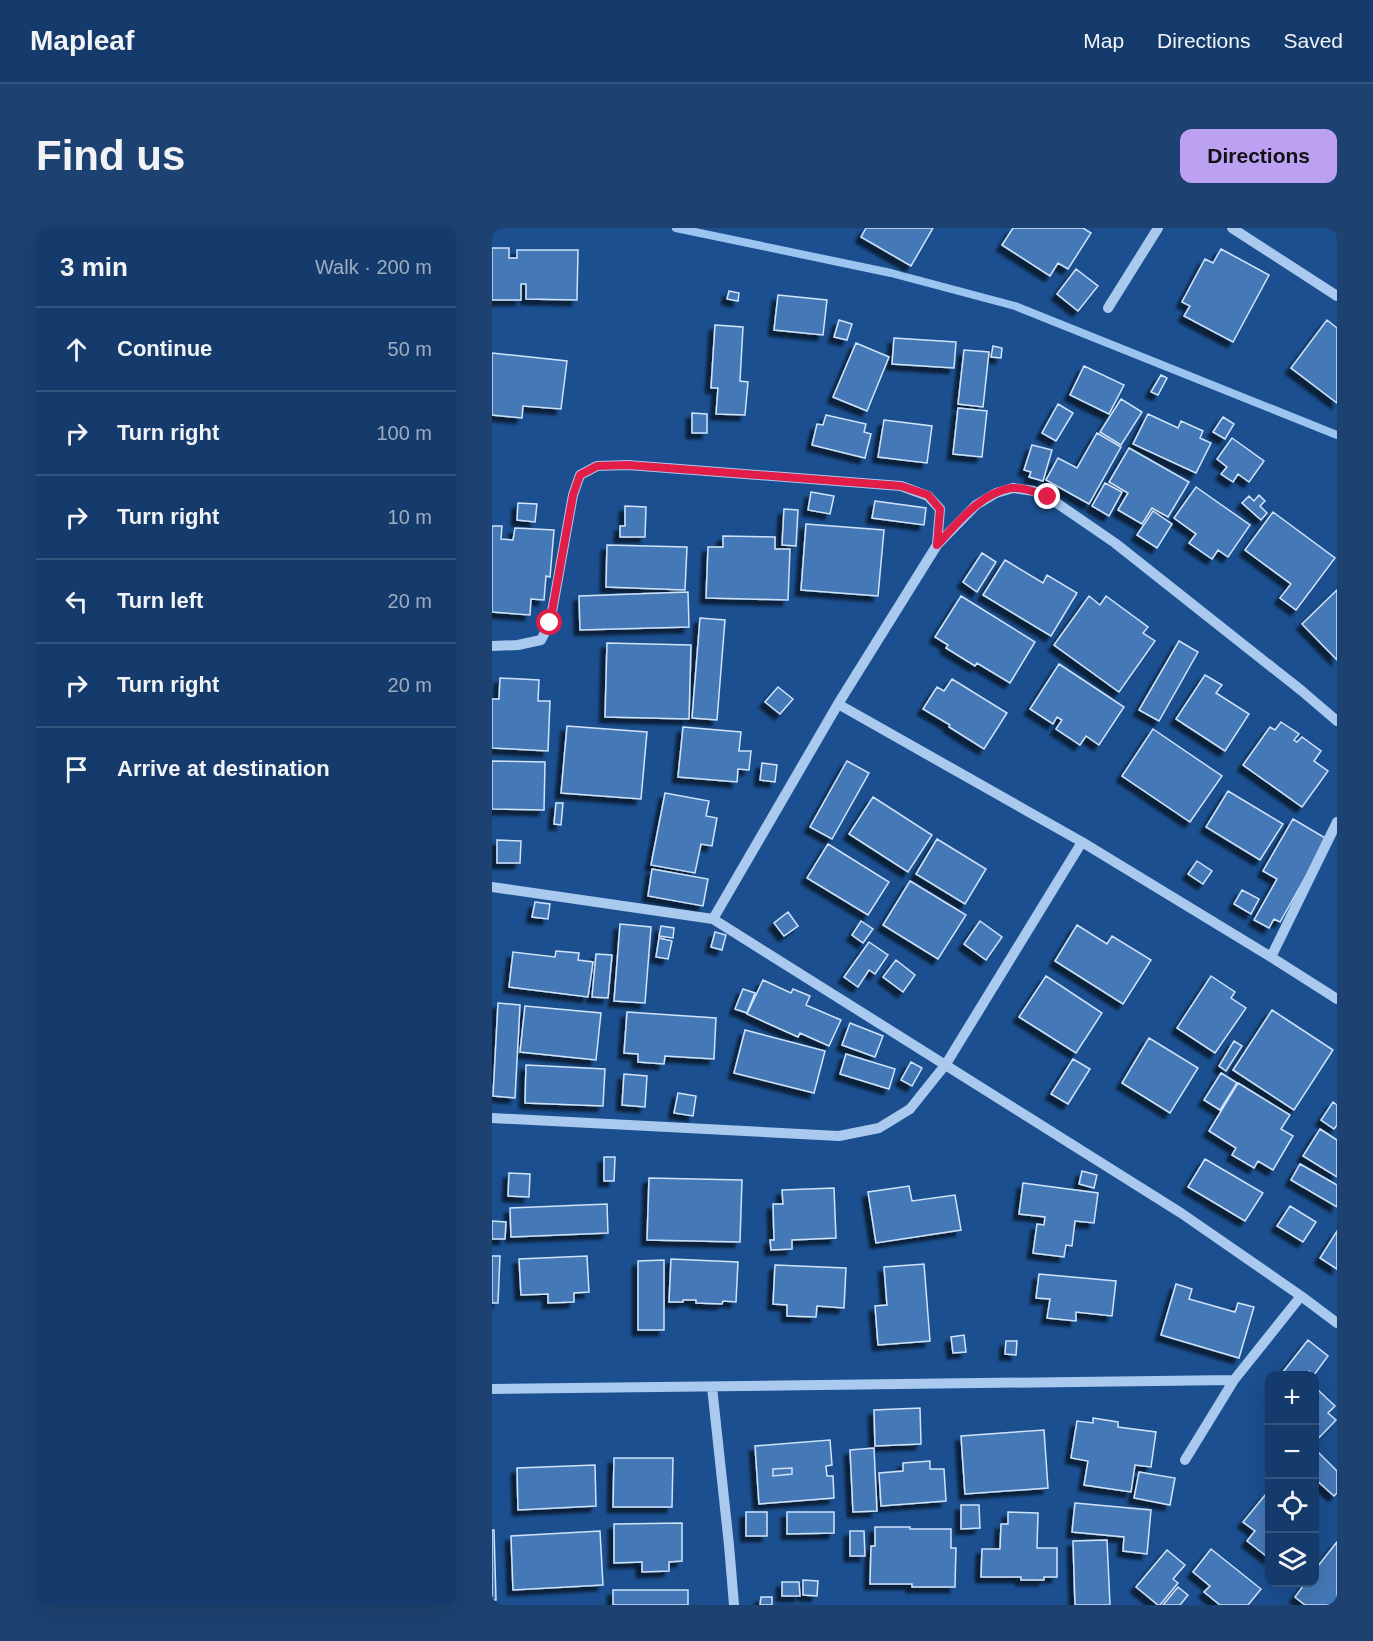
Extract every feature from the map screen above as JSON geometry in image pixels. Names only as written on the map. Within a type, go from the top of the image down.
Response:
[{"type":"street","points":[[1108,308],[1158,228]]},
{"type":"street","points":[[1232,228],[1337,296]]},
{"type":"street","points":[[492,646],[518,645],[540,640],[550,623],[573,495],[580,475],[597,466],[628,465],[901,486],[928,495],[940,509],[937,545]]},
{"type":"street","points":[[713,919],[838,704],[937,545],[976,505],[996,493],[1013,488],[1034,491],[1048,497],[1115,543],[1302,691],[1337,722]]},
{"type":"street","points":[[838,704],[1082,842],[1337,999]]},
{"type":"street","points":[[1271,957],[1337,822]]},
{"type":"street","points":[[492,1118],[839,1136],[879,1128],[910,1109],[946,1064],[1082,842]]},
{"type":"street","points":[[492,887],[713,919],[1181,1213],[1337,1323]]},
{"type":"street","points":[[1185,1460],[1234,1380],[1301,1296]]},
{"type":"street","points":[[492,1389],[1234,1380]]},
{"type":"street","points":[[712,1388],[734,1605]]},
{"type":"building","points":[[866,228],[933,228],[911,266],[861,237]]},
{"type":"building","points":[[1013,228],[1083,228],[1091,233],[1068,269],[1058,263],[1050,276],[1002,245]]},
{"type":"building","points":[[492,248],[509,248],[509,258],[517,258],[517,250],[578,250],[577,300],[526,299],[526,284],[521,284],[521,300],[492,300]]},
{"type":"building","points":[[1221,249],[1269,275],[1233,342],[1184,316],[1190,306],[1182,302],[1205,259],[1213,263]]},
{"type":"building","points":[[1076,269],[1098,286],[1078,311],[1057,294]]},
{"type":"building","points":[[729,291],[739,293],[738,301],[727,299]]},
{"type":"building","points":[[778,295],[827,300],[823,335],[774,330]]},
{"type":"building","points":[[839,320],[852,324],[847,340],[834,337]]},
{"type":"building","points":[[1327,320],[1337,328],[1337,403],[1291,368]]},
{"type":"building","points":[[715,325],[743,327],[740,381],[748,382],[745,415],[716,414],[718,388],[711,388]]},
{"type":"building","points":[[894,338],[956,342],[954,368],[892,364]]},
{"type":"building","points":[[856,343],[889,357],[867,411],[833,397]]},
{"type":"building","points":[[993,346],[1002,348],[1001,358],[991,357]]},
{"type":"building","points":[[964,350],[989,352],[983,407],[958,404]]},
{"type":"building","points":[[492,353],[567,361],[561,409],[523,406],[522,418],[492,415]]},
{"type":"building","points":[[1084,366],[1124,385],[1109,414],[1070,395]]},
{"type":"building","points":[[1161,375],[1167,378],[1158,395],[1151,392]]},
{"type":"building","points":[[1121,399],[1142,412],[1121,445],[1100,432]]},
{"type":"building","points":[[1058,404],[1073,413],[1056,441],[1042,433]]},
{"type":"building","points":[[958,408],[987,411],[982,457],[953,454]]},
{"type":"building","points":[[692,413],[707,414],[707,433],[692,433]]},
{"type":"building","points":[[1148,414],[1178,428],[1181,421],[1203,431],[1200,438],[1211,443],[1196,473],[1133,444]]},
{"type":"building","points":[[826,415],[866,424],[864,432],[871,434],[865,458],[812,445],[817,424],[823,425]]},
{"type":"building","points":[[1223,417],[1234,424],[1225,439],[1213,432]]},
{"type":"building","points":[[884,420],[932,426],[927,463],[878,457]]},
{"type":"building","points":[[1097,433],[1121,447],[1089,504],[1046,480],[1058,458],[1077,468]]},
{"type":"building","points":[[1232,438],[1264,461],[1249,482],[1238,474],[1233,482],[1221,474],[1227,467],[1217,459]]},
{"type":"building","points":[[1032,445],[1052,450],[1043,481],[1029,477],[1031,472],[1024,470]]},
{"type":"building","points":[[1129,448],[1189,482],[1168,517],[1152,508],[1142,524],[1118,510],[1128,493],[1109,482]]},
{"type":"building","points":[[1105,483],[1122,492],[1109,516],[1092,506]]},
{"type":"building","points":[[1196,487],[1250,525],[1228,557],[1218,550],[1212,559],[1189,543],[1196,534],[1174,518]]},
{"type":"building","points":[[811,492],[834,496],[830,514],[808,510]]},
{"type":"building","points":[[1259,495],[1265,501],[1260,506],[1267,513],[1261,520],[1242,503],[1249,496],[1254,501]]},
{"type":"building","points":[[875,501],[926,508],[924,525],[872,518]]},
{"type":"building","points":[[518,503],[537,504],[535,522],[517,520]]},
{"type":"building","points":[[625,506],[646,507],[645,537],[620,537],[620,526],[625,526]]},
{"type":"building","points":[[784,509],[798,510],[796,546],[782,545]]},
{"type":"building","points":[[1153,511],[1172,524],[1157,548],[1137,535]]},
{"type":"building","points":[[1273,512],[1335,558],[1296,610],[1280,598],[1291,584],[1245,550]]},
{"type":"building","points":[[806,524],[884,530],[878,596],[801,590]]},
{"type":"building","points":[[492,526],[502,526],[501,539],[513,540],[515,528],[554,530],[550,577],[546,576],[544,600],[531,599],[530,615],[492,612]]},
{"type":"building","points":[[723,536],[775,537],[775,549],[790,549],[788,600],[706,598],[708,547],[723,547]]},
{"type":"building","points":[[607,545],[687,547],[685,590],[606,587]]},
{"type":"building","points":[[982,553],[996,562],[977,592],[963,582]]},
{"type":"building","points":[[1005,560],[1043,583],[1047,575],[1077,593],[1051,636],[983,595]]},
{"type":"building","points":[[1337,590],[1337,660],[1302,624]]},
{"type":"building","points":[[688,592],[689,627],[580,630],[579,596]]},
{"type":"building","points":[[961,596],[1035,642],[1010,683],[977,663],[975,666],[946,648],[948,645],[935,637]]},
{"type":"building","points":[[1089,596],[1100,605],[1106,596],[1148,627],[1143,633],[1155,641],[1119,692],[1054,645]]},
{"type":"building","points":[[700,618],[725,620],[717,720],[692,718]]},
{"type":"building","points":[[1179,641],[1198,652],[1159,721],[1139,710]]},
{"type":"building","points":[[607,643],[691,645],[689,719],[605,717]]},
{"type":"building","points":[[1059,664],[1124,707],[1099,745],[1086,736],[1080,745],[1056,729],[1062,720],[1057,717],[1053,724],[1030,709]]},
{"type":"building","points":[[1205,675],[1222,685],[1216,693],[1249,714],[1225,751],[1176,719]]},
{"type":"building","points":[[500,678],[539,680],[538,701],[550,701],[548,751],[492,748],[492,699],[499,699]]},
{"type":"building","points":[[952,679],[1007,713],[984,749],[923,709],[937,687],[944,691]]},
{"type":"building","points":[[778,687],[793,699],[780,714],[765,702]]},
{"type":"building","points":[[1281,722],[1299,734],[1294,740],[1297,742],[1302,737],[1321,751],[1314,761],[1328,771],[1302,807],[1243,765],[1270,727],[1275,730]]},
{"type":"building","points":[[567,726],[647,732],[641,799],[561,793]]},
{"type":"building","points":[[683,727],[741,732],[739,751],[751,751],[749,770],[738,769],[737,782],[678,777]]},
{"type":"building","points":[[1153,729],[1222,776],[1190,822],[1122,776]]},
{"type":"building","points":[[492,761],[545,762],[544,810],[492,809]]},
{"type":"building","points":[[847,761],[869,773],[832,839],[810,827]]},
{"type":"building","points":[[762,763],[777,765],[775,782],[760,780]]},
{"type":"building","points":[[1228,791],[1283,824],[1260,860],[1206,827]]},
{"type":"building","points":[[665,793],[709,801],[706,816],[717,818],[712,846],[701,844],[695,873],[651,865]]},
{"type":"building","points":[[873,797],[932,835],[908,872],[849,834]]},
{"type":"building","points":[[556,803],[563,803],[561,825],[554,824]]},
{"type":"building","points":[[1293,819],[1327,839],[1280,922],[1274,919],[1269,928],[1254,920],[1277,879],[1263,871]]},
{"type":"building","points":[[937,839],[986,869],[965,904],[916,874]]},
{"type":"building","points":[[497,840],[521,841],[520,863],[497,863]]},
{"type":"building","points":[[828,844],[889,882],[868,915],[807,878]]},
{"type":"building","points":[[1197,861],[1212,871],[1203,884],[1188,874]]},
{"type":"building","points":[[652,869],[708,879],[703,906],[648,896]]},
{"type":"building","points":[[910,881],[966,915],[938,959],[883,925]]},
{"type":"building","points":[[1242,890],[1259,899],[1251,914],[1234,904]]},
{"type":"building","points":[[535,902],[550,904],[548,919],[532,917]]},
{"type":"building","points":[[788,912],[798,926],[784,936],[774,923]]},
{"type":"building","points":[[861,921],[873,929],[863,943],[852,935]]},
{"type":"building","points":[[980,921],[1002,937],[986,960],[964,944]]},
{"type":"building","points":[[620,924],[651,927],[645,1003],[614,1001]]},
{"type":"building","points":[[1077,925],[1107,944],[1112,936],[1151,960],[1123,1004],[1055,961]]},
{"type":"building","points":[[661,926],[674,928],[673,938],[659,936]]},
{"type":"building","points":[[715,932],[726,935],[722,950],[711,947]]},
{"type":"building","points":[[659,938],[672,941],[668,959],[656,957]]},
{"type":"building","points":[[869,942],[888,955],[875,974],[869,970],[858,987],[844,977]]},
{"type":"building","points":[[556,951],[579,953],[578,960],[593,962],[588,997],[509,987],[513,952],[555,957]]},
{"type":"building","points":[[596,954],[612,955],[608,998],[592,997]]},
{"type":"building","points":[[896,960],[915,975],[903,992],[883,977]]},
{"type":"building","points":[[1046,976],[1102,1013],[1076,1053],[1019,1017]]},
{"type":"building","points":[[1211,976],[1235,992],[1231,998],[1246,1008],[1215,1053],[1177,1028]]},
{"type":"building","points":[[763,980],[791,993],[793,989],[810,996],[806,1005],[841,1020],[829,1046],[800,1033],[798,1037],[747,1014]]},
{"type":"building","points":[[743,989],[755,993],[747,1013],[735,1009]]},
{"type":"building","points":[[498,1003],[520,1005],[515,1098],[493,1096]]},
{"type":"building","points":[[525,1006],[601,1013],[596,1060],[520,1052]]},
{"type":"building","points":[[1272,1010],[1333,1050],[1294,1110],[1233,1070]]},
{"type":"building","points":[[627,1012],[716,1018],[714,1059],[665,1056],[664,1064],[638,1062],[638,1054],[624,1053]]},
{"type":"building","points":[[850,1023],[883,1036],[875,1057],[842,1045]]},
{"type":"building","points":[[745,1030],[825,1051],[814,1093],[734,1073]]},
{"type":"building","points":[[1149,1038],[1198,1068],[1170,1113],[1122,1083]]},
{"type":"building","points":[[1234,1041],[1242,1046],[1226,1071],[1219,1066]]},
{"type":"building","points":[[846,1054],[895,1069],[889,1089],[840,1074]]},
{"type":"building","points":[[1073,1059],[1090,1069],[1068,1104],[1051,1094]]},
{"type":"building","points":[[911,1062],[922,1068],[912,1086],[901,1080]]},
{"type":"building","points":[[526,1065],[605,1069],[603,1106],[525,1103]]},
{"type":"building","points":[[1221,1073],[1237,1083],[1220,1110],[1204,1100]]},
{"type":"building","points":[[624,1074],[647,1076],[645,1107],[622,1105]]},
{"type":"building","points":[[1238,1083],[1290,1115],[1281,1129],[1293,1136],[1273,1170],[1258,1161],[1254,1168],[1232,1155],[1236,1148],[1209,1131]]},
{"type":"building","points":[[678,1093],[696,1096],[693,1116],[674,1113]]},
{"type":"building","points":[[1333,1102],[1337,1105],[1337,1125],[1334,1129],[1321,1120]]},
{"type":"building","points":[[1320,1129],[1337,1140],[1337,1177],[1303,1156]]},
{"type":"building","points":[[604,1157],[615,1157],[614,1181],[604,1181]]},
{"type":"building","points":[[1205,1159],[1263,1193],[1245,1221],[1188,1187]]},
{"type":"building","points":[[1300,1164],[1337,1185],[1337,1207],[1291,1180]]},
{"type":"building","points":[[1082,1171],[1097,1175],[1094,1188],[1079,1184]]},
{"type":"building","points":[[509,1173],[530,1174],[529,1197],[508,1196]]},
{"type":"building","points":[[649,1178],[742,1180],[740,1242],[647,1240]]},
{"type":"building","points":[[1023,1183],[1098,1193],[1094,1223],[1075,1221],[1072,1246],[1066,1245],[1064,1257],[1033,1253],[1037,1224],[1044,1225],[1045,1217],[1019,1214]]},
{"type":"building","points":[[909,1186],[912,1201],[955,1195],[961,1230],[876,1243],[868,1192]]},
{"type":"building","points":[[834,1188],[836,1238],[792,1240],[792,1249],[771,1250],[770,1240],[774,1240],[773,1204],[783,1204],[782,1190]]},
{"type":"building","points":[[607,1204],[608,1233],[511,1237],[510,1208]]},
{"type":"building","points":[[1290,1206],[1316,1222],[1303,1242],[1277,1226]]},
{"type":"building","points":[[492,1221],[506,1222],[505,1239],[492,1239]]},
{"type":"building","points":[[1337,1231],[1337,1269],[1320,1258]]},
{"type":"building","points":[[492,1256],[500,1256],[498,1303],[492,1303]]},
{"type":"building","points":[[587,1256],[589,1292],[574,1293],[574,1302],[548,1303],[548,1294],[521,1295],[519,1259]]},
{"type":"building","points":[[671,1259],[738,1262],[736,1302],[723,1301],[722,1304],[683,1300],[683,1302],[669,1302]]},
{"type":"building","points":[[664,1260],[664,1330],[638,1330],[638,1261]]},
{"type":"building","points":[[924,1264],[930,1341],[878,1345],[875,1306],[887,1305],[884,1267]]},
{"type":"building","points":[[775,1265],[846,1268],[844,1308],[817,1306],[816,1317],[787,1316],[787,1305],[773,1304]]},
{"type":"building","points":[[1039,1274],[1116,1281],[1112,1316],[1076,1312],[1076,1321],[1047,1318],[1050,1299],[1036,1298]]},
{"type":"building","points":[[1176,1284],[1192,1289],[1189,1299],[1235,1312],[1238,1303],[1254,1307],[1239,1358],[1161,1335]]},
{"type":"building","points":[[964,1335],[966,1352],[953,1353],[951,1337]]},
{"type":"building","points":[[1308,1340],[1328,1356],[1317,1371],[1284,1371]]},
{"type":"building","points":[[1006,1341],[1017,1341],[1016,1355],[1005,1354]]},
{"type":"building","points":[[1319,1391],[1335,1406],[1328,1413],[1336,1420],[1319,1438]]},
{"type":"building","points":[[920,1408],[921,1444],[875,1446],[874,1410]]},
{"type":"building","points":[[1093,1418],[1118,1422],[1118,1427],[1156,1432],[1151,1467],[1135,1465],[1131,1492],[1084,1485],[1088,1461],[1071,1458],[1077,1421],[1093,1423]]},
{"type":"building","points":[[1044,1430],[1048,1488],[965,1494],[961,1436]]},
{"type":"building","points":[[830,1440],[832,1465],[826,1466],[827,1476],[833,1476],[834,1498],[759,1504],[755,1446]],"holes":[[[792,1468],[792,1474],[773,1476],[773,1469]]]},
{"type":"building","points":[[874,1448],[877,1511],[853,1512],[850,1450]]},
{"type":"building","points":[[1319,1453],[1337,1471],[1337,1493],[1334,1496],[1319,1482]]},
{"type":"building","points":[[614,1458],[673,1458],[672,1507],[613,1507]]},
{"type":"building","points":[[930,1461],[930,1469],[944,1469],[946,1501],[881,1506],[879,1473],[903,1471],[903,1463]]},
{"type":"building","points":[[595,1465],[596,1506],[518,1510],[517,1468]]},
{"type":"building","points":[[792,1468],[792,1474],[773,1476],[773,1469]]},
{"type":"building","points":[[1139,1472],[1175,1478],[1170,1505],[1134,1498]]},
{"type":"building","points":[[1265,1495],[1265,1555],[1247,1541],[1255,1531],[1243,1522]]},
{"type":"building","points":[[1075,1503],[1151,1510],[1147,1554],[1123,1551],[1124,1537],[1072,1532]]},
{"type":"building","points":[[961,1505],[979,1505],[980,1528],[961,1529]]},
{"type":"building","points":[[746,1512],[767,1512],[767,1536],[746,1536]]},
{"type":"building","points":[[787,1512],[834,1512],[834,1533],[787,1534]]},
{"type":"building","points":[[1008,1512],[1038,1513],[1037,1548],[1057,1548],[1057,1577],[1044,1577],[1044,1580],[1021,1580],[1021,1577],[981,1577],[982,1549],[1000,1549],[1001,1524],[1008,1524]]},
{"type":"building","points":[[682,1523],[682,1561],[669,1562],[669,1571],[642,1572],[642,1562],[614,1563],[614,1524]]},
{"type":"building","points":[[875,1527],[951,1529],[951,1548],[956,1548],[955,1587],[870,1584],[871,1546],[875,1546]]},
{"type":"building","points":[[492,1530],[494,1530],[496,1600],[492,1600]]},
{"type":"building","points":[[600,1531],[603,1585],[513,1590],[511,1536]]},
{"type":"building","points":[[850,1531],[864,1531],[865,1556],[850,1556]]},
{"type":"building","points":[[1107,1540],[1110,1605],[1075,1605],[1073,1541]]},
{"type":"building","points":[[1337,1542],[1337,1605],[1305,1605],[1295,1597],[1302,1587],[1319,1587],[1319,1565]]},
{"type":"building","points":[[1211,1549],[1261,1589],[1248,1605],[1220,1605],[1204,1592],[1210,1586],[1193,1572]]},
{"type":"building","points":[[1167,1550],[1185,1565],[1173,1579],[1178,1583],[1158,1605],[1136,1587]]},
{"type":"building","points":[[803,1580],[818,1581],[817,1596],[803,1595]]},
{"type":"building","points":[[782,1582],[799,1582],[800,1596],[782,1596]]},
{"type":"building","points":[[1178,1587],[1188,1595],[1180,1605],[1163,1605]]},
{"type":"building","points":[[613,1590],[688,1590],[688,1605],[613,1605]]},
{"type":"building","points":[[761,1597],[772,1597],[772,1605],[760,1605]]},
{"type":"waterway","points":[[676,228],[891,273],[1015,306],[1337,435]]},
{"type":"route","points":[[550,623],[573,495],[580,475],[597,466],[628,465],[901,486],[928,495],[940,509],[937,545],[976,505],[996,493],[1013,488],[1034,491],[1048,497]]}]
